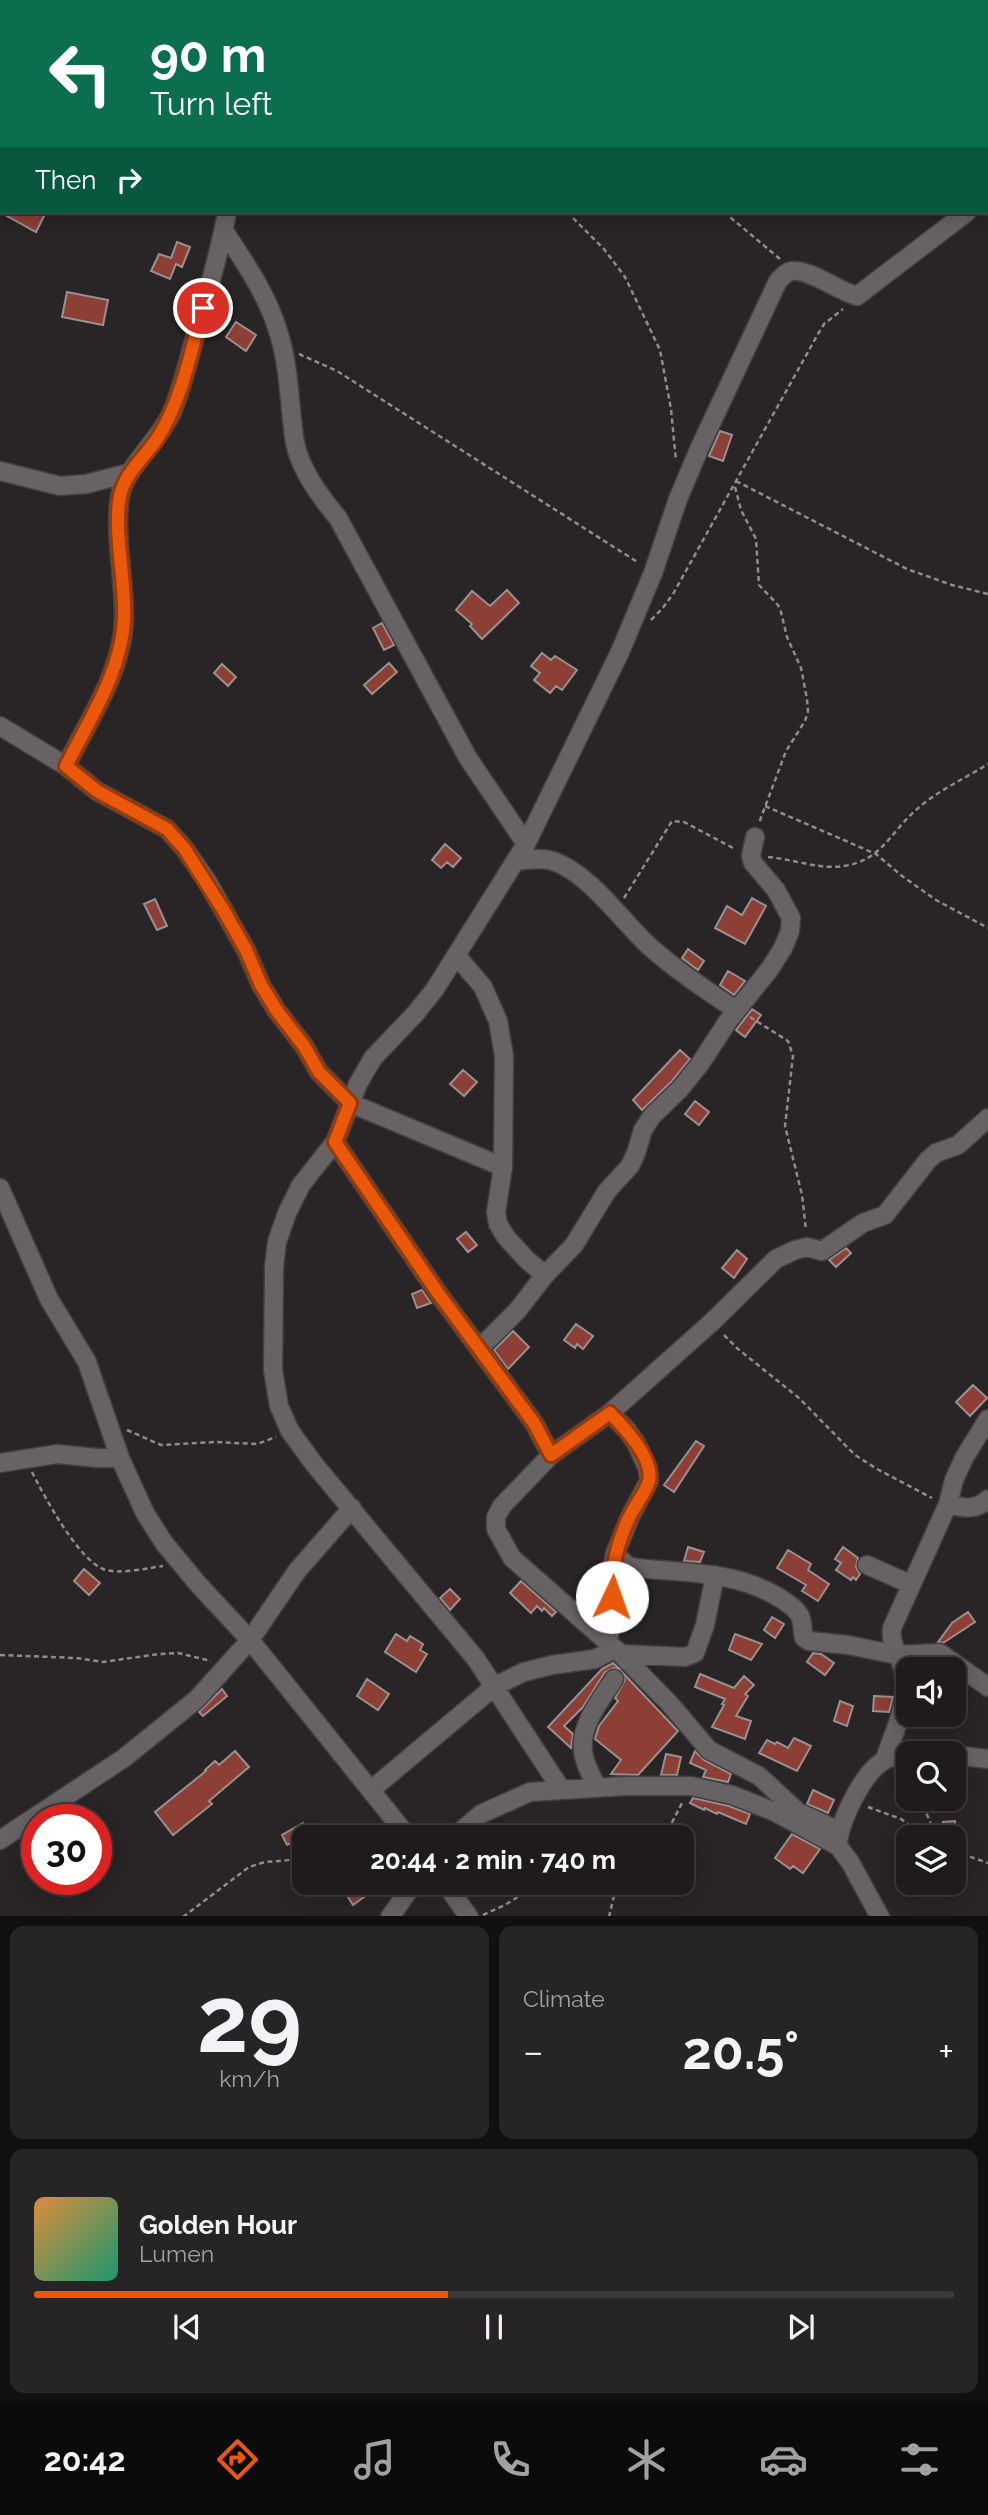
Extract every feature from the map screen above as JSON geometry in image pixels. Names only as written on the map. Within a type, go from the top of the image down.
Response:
[{"type":"street","points":[[66,766],[110,677],[122,639],[124,616],[120,497],[129,473],[160,435],[172,412],[227,214]]},
{"type":"street","points":[[561,1789],[495,1686],[424,1594],[314,1464],[290,1431],[279,1406],[272,1370],[277,1242],[287,1213],[302,1185],[335,1142],[358,1084],[373,1058],[415,1014],[456,956],[526,844],[620,652],[653,573],[678,499],[726,388],[778,281],[785,273],[794,271],[810,275],[857,296],[964,214]]},
{"type":"street","points":[[224,231],[262,291],[275,320],[283,347],[296,445],[303,465],[343,527],[468,758],[526,844]]},
{"type":"street","points":[[0,471],[60,486],[86,484],[129,473]]},
{"type":"street","points":[[0,726],[66,766],[97,791],[167,829],[184,848],[224,911],[277,1011],[304,1046],[319,1072],[350,1103],[503,1167]]},
{"type":"street","points":[[479,1349],[530,1297],[545,1275],[574,1245],[607,1191],[629,1166],[652,1115],[680,1089],[700,1064],[736,1010],[769,970],[783,948],[790,931],[791,918],[784,902],[753,863],[751,856],[755,837]]},
{"type":"street","points":[[515,861],[551,860],[566,867],[617,909],[665,959],[736,1010]]},
{"type":"street","points":[[456,956],[483,987],[498,1021],[504,1056],[503,1167],[496,1212],[498,1224],[520,1253],[545,1275]]},
{"type":"street","points":[[880,1916],[839,1838],[798,1812],[759,1776],[709,1750],[670,1704],[615,1649],[512,1558],[496,1529],[496,1517],[502,1506],[551,1455],[610,1413],[712,1322],[776,1259],[807,1247],[822,1251],[863,1223],[885,1215],[928,1160],[936,1153],[958,1145],[988,1118]]},
{"type":"street","points":[[335,1142],[430,1282],[534,1423],[551,1455]]},
{"type":"street","points":[[0,1188],[49,1298],[87,1362],[120,1458],[145,1513],[180,1562],[250,1640],[399,1825]]},
{"type":"street","points":[[610,1413],[636,1443],[648,1469],[649,1480],[629,1517],[611,1572],[611,1623],[615,1649]]},
{"type":"street","points":[[839,1838],[847,1808],[885,1759],[904,1700],[903,1668],[891,1638],[892,1628],[948,1504],[954,1480],[964,1458],[988,1419]]},
{"type":"street","points":[[0,1463],[57,1454],[120,1458]]},
{"type":"street","points":[[948,1504],[966,1508],[977,1506],[988,1499]]},
{"type":"street","points":[[0,1840],[124,1758],[197,1699],[250,1640],[297,1571],[352,1508]]},
{"type":"street","points":[[615,1554],[628,1566],[636,1568],[715,1575],[750,1583],[788,1603],[799,1613],[804,1638],[809,1641],[848,1645],[897,1656],[940,1653],[988,1688]]},
{"type":"street","points":[[867,1565],[911,1584]]},
{"type":"street","points":[[371,1790],[495,1686],[524,1672],[595,1659],[615,1649],[685,1657],[695,1653],[705,1625],[715,1575]]},
{"type":"street","points":[[597,1788],[583,1750],[584,1731],[614,1679]]},
{"type":"street","points":[[966,1756],[988,1759]]},
{"type":"street","points":[[885,1759],[896,1758]]},
{"type":"street","points":[[468,1825],[481,1814],[530,1792],[691,1786],[732,1795],[839,1838]]},
{"type":"street","points":[[390,1916],[405,1895]]},
{"type":"street","points":[[454,1895],[469,1916]]},
{"type":"path","points":[[569,214],[604,249],[625,277],[660,350],[671,409],[676,460]]},
{"type":"path","points":[[726,214],[794,271]]},
{"type":"path","points":[[645,624],[662,609],[673,594],[824,324],[857,296]]},
{"type":"path","points":[[283,347],[337,371],[653,573]]},
{"type":"path","points":[[735,483],[907,569],[988,594]]},
{"type":"path","points":[[735,483],[741,510],[756,539],[759,585],[778,605],[787,637],[801,668],[808,712],[786,751],[755,837]]},
{"type":"path","points":[[617,909],[672,821],[684,822],[751,856],[842,866],[862,861],[876,853],[915,811],[988,764]]},
{"type":"path","points":[[765,806],[876,853],[936,900],[988,928]]},
{"type":"path","points":[[736,1010],[788,1041],[793,1056],[785,1126],[802,1195],[807,1247]]},
{"type":"path","points":[[712,1322],[738,1349],[799,1398],[855,1455],[923,1494],[948,1504]]},
{"type":"path","points":[[107,1416],[132,1433],[156,1444],[257,1444],[290,1431]]},
{"type":"path","points":[[25,1459],[44,1496],[72,1538],[86,1556],[103,1569],[139,1569],[180,1562]]},
{"type":"path","points":[[0,1655],[76,1658],[103,1662],[178,1653],[228,1666]]},
{"type":"path","points":[[671,1825],[691,1786]]},
{"type":"path","points":[[847,1808],[855,1805],[883,1812],[910,1825]]},
{"type":"path","points":[[966,1855],[988,1863]]},
{"type":"path","points":[[183,1916],[248,1867],[292,1860]]},
{"type":"path","points":[[480,1916],[521,1895]]},
{"type":"path","points":[[609,1916],[614,1895]]},
{"type":"building","points":[[4,214],[45,214],[36,232]]},
{"type":"building","points":[[177,242],[190,247],[182,267],[176,264],[170,279],[151,271],[159,254],[171,258]]},
{"type":"building","points":[[67,292],[108,300],[103,325],[62,317]]},
{"type":"building","points":[[236,322],[256,335],[246,351],[226,337]]},
{"type":"building","points":[[720,431],[732,435],[723,461],[709,456]]},
{"type":"building","points":[[507,590],[519,603],[482,639],[470,626],[472,624],[456,610],[472,591],[490,606]]},
{"type":"building","points":[[382,623],[394,645],[384,650],[373,628]]},
{"type":"building","points":[[542,653],[551,660],[555,656],[577,670],[562,690],[556,686],[550,693],[534,680],[540,673],[531,666]]},
{"type":"building","points":[[389,663],[397,672],[372,694],[364,685]]},
{"type":"building","points":[[222,664],[236,677],[228,686],[214,673]]},
{"type":"building","points":[[445,844],[461,858],[453,867],[447,862],[441,868],[432,860]]},
{"type":"building","points":[[752,898],[766,906],[745,944],[715,928],[727,906],[742,915]]},
{"type":"building","points":[[155,899],[167,926],[157,930],[144,904]]},
{"type":"building","points":[[688,949],[704,961],[698,970],[682,958]]},
{"type":"building","points":[[728,971],[745,981],[734,995],[720,985]]},
{"type":"building","points":[[752,1009],[761,1015],[745,1037],[736,1030]]},
{"type":"building","points":[[680,1050],[690,1059],[642,1110],[633,1100]]},
{"type":"building","points":[[463,1070],[477,1082],[464,1096],[450,1084]]},
{"type":"building","points":[[695,1101],[709,1112],[699,1125],[685,1114]]},
{"type":"building","points":[[466,1232],[477,1245],[468,1252],[457,1239]]},
{"type":"building","points":[[846,1248],[851,1253],[836,1267],[829,1260]]},
{"type":"building","points":[[737,1250],[747,1259],[734,1278],[722,1268]]},
{"type":"building","points":[[422,1290],[431,1303],[417,1308],[412,1294]]},
{"type":"building","points":[[576,1324],[593,1336],[583,1349],[577,1344],[575,1348],[564,1340]]},
{"type":"building","points":[[513,1331],[529,1347],[508,1369],[494,1350]]},
{"type":"building","points":[[973,1385],[987,1398],[970,1416],[956,1402]]},
{"type":"building","points":[[696,1441],[704,1446],[674,1492],[664,1485]]},
{"type":"building","points":[[688,1547],[704,1552],[700,1562],[684,1561]]},
{"type":"building","points":[[843,1547],[858,1558],[856,1567],[860,1574],[856,1580],[853,1577],[851,1580],[836,1570],[841,1563],[835,1559]]},
{"type":"building","points":[[788,1550],[811,1564],[808,1570],[829,1584],[818,1601],[802,1591],[806,1585],[777,1568]]},
{"type":"building","points":[[84,1569],[100,1583],[89,1595],[74,1581]]},
{"type":"building","points":[[521,1581],[556,1612],[552,1616],[544,1608],[542,1611],[537,1606],[531,1613],[510,1593]]},
{"type":"building","points":[[450,1589],[460,1599],[450,1610],[440,1598]]},
{"type":"building","points":[[968,1612],[975,1622],[943,1643],[938,1642],[952,1623]]},
{"type":"building","points":[[772,1617],[784,1624],[775,1638],[764,1630]]},
{"type":"building","points":[[396,1634],[407,1641],[410,1636],[423,1644],[420,1650],[427,1654],[416,1672],[385,1652]]},
{"type":"building","points":[[735,1634],[762,1644],[751,1660],[729,1650]]},
{"type":"building","points":[[813,1653],[821,1654],[834,1663],[825,1675],[807,1662]]},
{"type":"building","points":[[613,1663],[621,1670],[614,1668],[605,1672],[583,1707],[564,1726],[573,1734],[571,1748],[548,1727],[602,1669]]},
{"type":"building","points":[[621,1671],[678,1731],[638,1775],[611,1774],[621,1760],[595,1739],[599,1726],[618,1701],[615,1698],[625,1680]]},
{"type":"building","points":[[700,1674],[734,1688],[744,1676],[754,1685],[745,1694],[748,1696],[736,1716],[751,1721],[745,1739],[712,1727],[725,1699],[695,1687]]},
{"type":"building","points":[[367,1679],[389,1694],[378,1710],[357,1696]]},
{"type":"building","points":[[222,1689],[227,1696],[203,1716],[199,1712]]},
{"type":"building","points":[[874,1696],[893,1697],[889,1712],[873,1711]]},
{"type":"building","points":[[840,1701],[853,1706],[847,1726],[834,1721]]},
{"type":"building","points":[[794,1738],[811,1746],[797,1771],[759,1753],[767,1740],[788,1748]]},
{"type":"building","points":[[235,1751],[249,1767],[209,1801],[212,1804],[173,1835],[155,1812],[215,1761],[219,1765]]},
{"type":"building","points":[[695,1751],[704,1760],[731,1774],[728,1782],[703,1777],[706,1770],[690,1763]]},
{"type":"building","points":[[666,1754],[681,1757],[677,1775],[661,1775]]},
{"type":"building","points":[[813,1790],[834,1800],[828,1813],[807,1804]]},
{"type":"building","points":[[693,1798],[750,1814],[746,1824],[718,1812],[717,1814],[705,1808],[704,1810],[690,1803]]},
{"type":"building","points":[[955,1821],[955,1825],[943,1825],[943,1822]]},
{"type":"building","points":[[292,1829],[292,1842],[287,1845],[282,1835]]},
{"type":"building","points":[[792,1834],[820,1849],[803,1873],[793,1866],[790,1869],[775,1858]]},
{"type":"building","points":[[347,1895],[363,1895],[364,1897],[353,1905]]},
{"type":"route","points":[[203,308],[172,412],[160,435],[129,473],[120,497],[124,616],[122,639],[112,672],[66,766],[97,791],[167,829],[196,865],[246,950],[261,985],[277,1011],[304,1046],[319,1072],[350,1103],[335,1142],[438,1293],[534,1423],[551,1455],[610,1413],[636,1443],[648,1469],[649,1480],[629,1517],[615,1554],[611,1572],[612,1597]]}]
